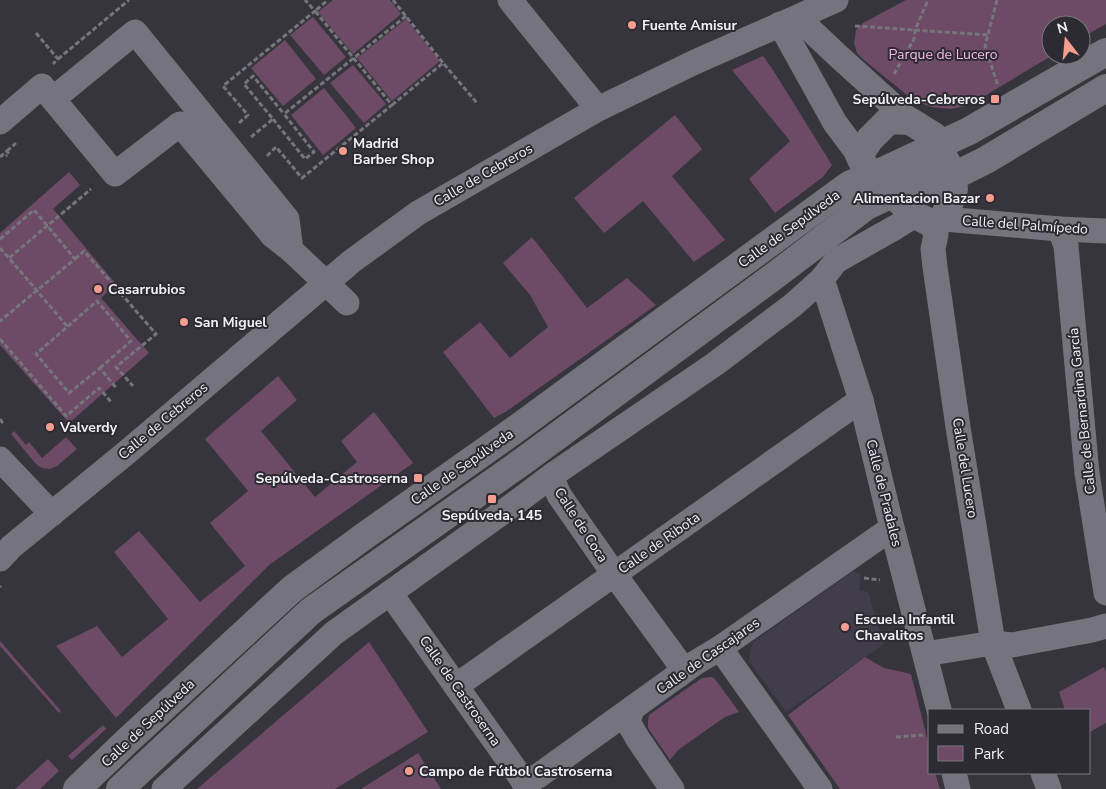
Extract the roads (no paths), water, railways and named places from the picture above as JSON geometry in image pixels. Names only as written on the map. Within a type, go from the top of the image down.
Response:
[{"type":"street","points":[[510,0],[598,109]]},
{"type":"street","name":"Calle de Cebreros","points":[[0,559],[11,547],[352,261],[418,213],[598,109],[695,62],[836,0]]},
{"type":"street","points":[[164,789],[334,633],[554,474],[714,364],[793,305],[822,279],[836,261],[896,227],[930,219],[954,189],[946,162],[934,136],[910,121],[836,54],[789,21]]},
{"type":"street","points":[[789,21],[834,122],[865,166],[892,194],[930,219]]},
{"type":"street","points":[[53,99],[135,32],[287,219],[292,250]]},
{"type":"street","name":"Calle de Sepúlveda","points":[[120,789],[311,611],[520,464],[773,277],[864,207],[892,194],[930,186],[969,131],[1106,52]]},
{"type":"street","points":[[0,122],[42,86],[115,174],[180,124],[273,236],[292,250],[347,303]]},
{"type":"street","name":"Calle de Sepúlveda","points":[[77,789],[292,590],[851,184],[865,166],[986,160],[1106,88]]},
{"type":"street","points":[[865,166],[870,139],[889,120],[910,121]]},
{"type":"street","name":"Calle del Palmípedo","points":[[930,219],[1106,231]]},
{"type":"street","name":"Calle del Lucero","points":[[930,219],[936,235],[933,249],[935,267],[993,643],[1019,709]]},
{"type":"street","name":"Calle de Bernardina García","points":[[1060,229],[1066,246],[1087,473],[1106,593]]},
{"type":"street","name":"Calle de Pradales","points":[[822,279],[861,400],[939,709]]},
{"type":"street","name":"Calle de Ribota","points":[[456,686],[861,400]]},
{"type":"street","points":[[0,459],[52,514]]},
{"type":"street","name":"Calle de Coca","points":[[554,474],[553,481],[559,495],[679,663],[679,675]]},
{"type":"street","name":"Calle de Cascajares","points":[[526,785],[679,675],[892,528]]},
{"type":"street","name":"Calle de Castroserna","points":[[390,593],[526,785]]},
{"type":"street","points":[[925,654],[993,643],[1012,645],[1106,626]]},
{"type":"street","points":[[720,648],[820,789]]},
{"type":"street","points":[[632,710],[628,722],[672,789]]},
{"type":"street","points":[[954,774],[958,789]]},
{"type":"street","points":[[1043,774],[1049,789]]},
{"type":"place","name":"Fuente Amisur","points":[[632,25]]},
{"type":"place","name":"Sepúlveda-Cebreros","points":[[995,99]]},
{"type":"place","name":"Madrid Barber Shop","points":[[343,151]]},
{"type":"place","name":"Alimentacion Bazar","points":[[990,198]]},
{"type":"place","name":"Casarrubios","points":[[98,289]]},
{"type":"place","name":"San Miguel","points":[[184,322]]},
{"type":"place","name":"Valverdy","points":[[50,427]]},
{"type":"place","name":"Sepúlveda-Castroserna","points":[[418,478]]},
{"type":"place","name":"Sepúlveda, 145","points":[[492,499]]},
{"type":"place","name":"Escuela Infantil Chavalitos","points":[[845,627]]},
{"type":"place","name":"Campo de Fútbol Castroserna","points":[[409,771]]},
{"type":"park label","name":"Parque de Lucero","points":[[943,54]]}]
